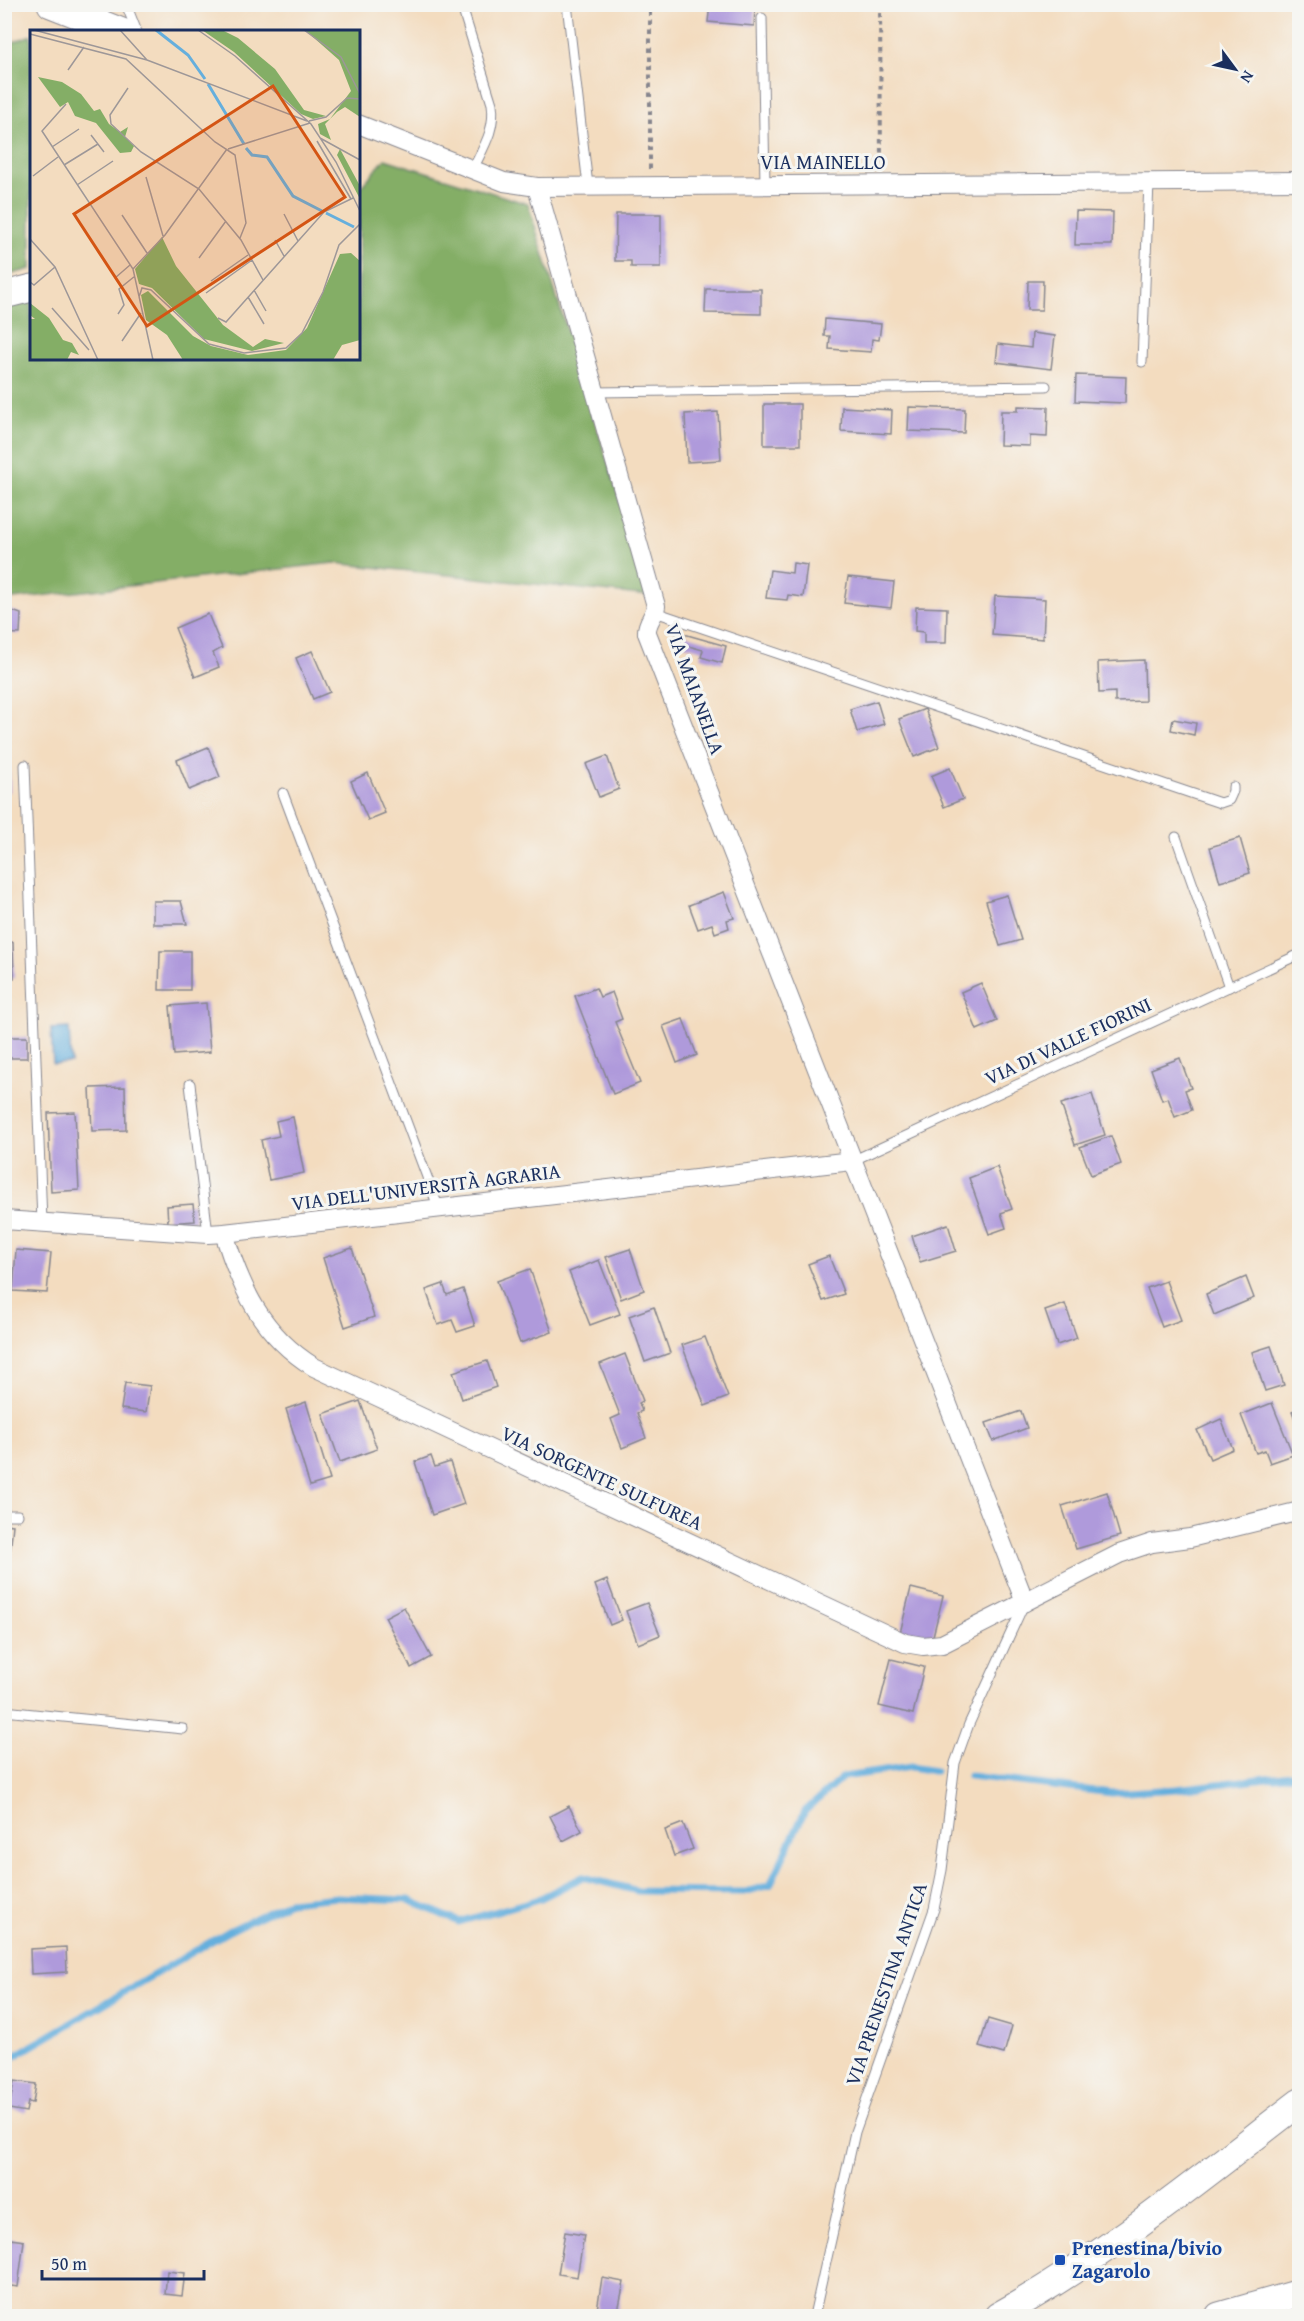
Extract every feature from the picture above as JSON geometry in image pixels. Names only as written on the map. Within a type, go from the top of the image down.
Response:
[{"type":"main road","points":[[51,4],[117,30]]},
{"type":"main road","points":[[4,295],[30,288]]},
{"type":"main road","points":[[998,2316],[1048,2288],[1110,2246],[1299,2102]]},
{"type":"main road","points":[[1219,2316],[1299,2293]]},
{"type":"street","name":"VIA MAINELLO","points":[[360,125],[472,171],[504,182],[537,187],[1299,181]]},
{"type":"street","name":"VIA MAIANELLA","points":[[537,187],[656,606],[648,622],[647,633],[1025,1602]]},
{"type":"street","name":"VIA DELL'UNIVERSITÀ AGRARIA","points":[[4,1220],[216,1234],[852,1161]]},
{"type":"street","name":"VIA SORGENTE SULFUREA","points":[[216,1234],[242,1286],[269,1329],[296,1356],[314,1367],[886,1636],[913,1645],[942,1644],[1119,1554],[1299,1511]]},
{"type":"lane","points":[[126,4],[136,30]]},
{"type":"lane","points":[[461,4],[494,116],[489,136],[472,171]]},
{"type":"lane","points":[[567,4],[588,186]]},
{"type":"lane","points":[[762,18],[765,185]]},
{"type":"lane","points":[[1142,362],[1149,182]]},
{"type":"lane","points":[[595,392],[1046,386]]},
{"type":"lane","points":[[655,612],[1220,802],[1229,800],[1233,787]]},
{"type":"lane","points":[[25,765],[42,1222]]},
{"type":"lane","points":[[283,793],[439,1209]]},
{"type":"lane","points":[[1176,837],[1229,987]]},
{"type":"lane","name":"VIA DI VALLE FIORINI","points":[[852,1161],[1299,954]]},
{"type":"lane","points":[[190,1084],[216,1234]]},
{"type":"lane","points":[[4,1515],[18,1515]]},
{"type":"lane","name":"VIA PRENESTINA ANTICA","points":[[814,2316],[855,2132],[934,1909],[942,1870],[955,1763],[969,1724],[1025,1602]]},
{"type":"lane","points":[[4,1711],[183,1730]]},
{"type":"path","points":[[650,4],[650,186]]},
{"type":"path","points":[[880,4],[882,184]]},
{"type":"green space","points":[[30,35],[30,269],[5,276],[5,45]]},
{"type":"green space","points":[[385,159],[528,204],[649,596],[334,563],[5,600],[5,305],[30,299],[30,360],[360,360],[360,188]]},
{"type":"water","points":[[69,1028],[71,1063],[53,1064],[51,1029]]},
{"type":"building","points":[[710,4],[761,4],[760,9],[755,9],[754,26],[708,22]]},
{"type":"building","points":[[1076,211],[1113,212],[1112,245],[1075,245]]},
{"type":"building","points":[[616,214],[661,214],[661,267],[631,267],[631,261],[615,261]]},
{"type":"building","points":[[1028,281],[1043,281],[1042,310],[1027,310]]},
{"type":"building","points":[[706,289],[761,289],[761,314],[705,313]]},
{"type":"building","points":[[825,319],[881,324],[879,340],[872,339],[871,352],[829,349],[830,336],[824,336]]},
{"type":"building","points":[[1032,333],[1055,336],[1051,369],[996,362],[998,344],[1031,348]]},
{"type":"building","points":[[1076,375],[1126,377],[1125,403],[1075,401]]},
{"type":"building","points":[[764,404],[800,404],[800,445],[764,445]]},
{"type":"building","points":[[1018,406],[1048,407],[1047,437],[1030,436],[1030,446],[1000,445],[1001,411],[1018,411]]},
{"type":"building","points":[[842,407],[892,410],[891,434],[841,431]]},
{"type":"building","points":[[909,407],[965,409],[964,433],[908,431]]},
{"type":"building","points":[[718,412],[721,460],[687,462],[685,414]]},
{"type":"building","points":[[793,563],[807,565],[803,597],[788,595],[787,600],[766,598],[770,570],[792,573]]},
{"type":"building","points":[[848,577],[894,582],[891,608],[844,603]]},
{"type":"building","points":[[995,596],[1045,599],[1043,639],[992,635]]},
{"type":"building","points":[[916,607],[947,608],[946,643],[924,643],[924,632],[915,631]]},
{"type":"building","points":[[4,608],[21,614],[20,634],[4,633]]},
{"type":"building","points":[[208,614],[222,648],[213,653],[219,667],[195,677],[175,628]]},
{"type":"building","points":[[677,632],[726,646],[722,663],[701,657],[703,650],[674,642]]},
{"type":"building","points":[[312,651],[330,692],[313,699],[296,658]]},
{"type":"building","points":[[1144,660],[1145,701],[1115,702],[1115,692],[1099,693],[1098,662]]},
{"type":"building","points":[[877,701],[884,724],[857,732],[850,709]]},
{"type":"building","points":[[925,709],[939,747],[914,757],[899,719]]},
{"type":"building","points":[[1173,719],[1196,723],[1194,735],[1171,730]]},
{"type":"building","points":[[4,742],[9,742],[10,792],[4,792]]},
{"type":"building","points":[[208,747],[220,777],[189,790],[177,760]]},
{"type":"building","points":[[607,756],[619,789],[599,797],[586,764]]},
{"type":"building","points":[[950,768],[963,799],[944,807],[931,776]]},
{"type":"building","points":[[368,773],[385,813],[368,820],[351,781]]},
{"type":"building","points":[[1240,838],[1250,873],[1220,882],[1210,847]]},
{"type":"building","points":[[724,892],[734,918],[727,920],[729,928],[715,933],[712,924],[698,929],[689,905]]},
{"type":"building","points":[[1007,895],[1021,940],[1000,946],[986,901]]},
{"type":"building","points":[[153,901],[181,901],[187,924],[153,924]]},
{"type":"building","points":[[13,942],[14,978],[4,979],[4,943]]},
{"type":"building","points":[[160,951],[190,951],[190,990],[159,990]]},
{"type":"building","points":[[981,983],[997,1021],[977,1030],[961,992]]},
{"type":"building","points":[[596,988],[600,997],[612,992],[622,1019],[615,1022],[640,1083],[613,1094],[575,996]]},
{"type":"building","points":[[206,1003],[210,1052],[174,1055],[170,1006]]},
{"type":"building","points":[[683,1019],[697,1055],[677,1063],[663,1026]]},
{"type":"building","points":[[4,1037],[27,1037],[27,1058],[4,1058]]},
{"type":"building","points":[[1180,1058],[1191,1088],[1185,1090],[1192,1110],[1175,1117],[1168,1098],[1162,1100],[1151,1069]]},
{"type":"building","points":[[4,1071],[7,1071],[7,1111],[4,1111]]},
{"type":"building","points":[[125,1087],[126,1130],[92,1131],[90,1088]]},
{"type":"building","points":[[1092,1094],[1105,1135],[1075,1145],[1061,1104]]},
{"type":"building","points":[[75,1112],[79,1190],[51,1192],[48,1113]]},
{"type":"building","points":[[293,1117],[304,1173],[269,1180],[261,1140],[279,1136],[276,1121]]},
{"type":"building","points":[[1111,1136],[1121,1164],[1091,1175],[1080,1147]]},
{"type":"building","points":[[997,1167],[1012,1209],[1001,1213],[1006,1228],[989,1234],[969,1178]]},
{"type":"building","points":[[193,1204],[195,1221],[168,1223],[167,1206]]},
{"type":"building","points":[[948,1224],[956,1251],[920,1262],[912,1236]]},
{"type":"building","points":[[352,1248],[374,1317],[345,1327],[323,1258]]},
{"type":"building","points":[[630,1249],[644,1290],[621,1299],[606,1257]]},
{"type":"building","points":[[16,1250],[51,1253],[47,1293],[13,1291]]},
{"type":"building","points":[[829,1256],[844,1294],[823,1301],[808,1264]]},
{"type":"building","points":[[599,1260],[620,1314],[590,1325],[569,1272]]},
{"type":"building","points":[[530,1269],[552,1332],[520,1343],[497,1281]]},
{"type":"building","points":[[1246,1277],[1254,1298],[1214,1315],[1206,1294]]},
{"type":"building","points":[[1166,1281],[1181,1320],[1162,1327],[1147,1288]]},
{"type":"building","points":[[443,1284],[447,1295],[463,1289],[475,1326],[457,1332],[452,1320],[438,1325],[426,1290]]},
{"type":"building","points":[[1065,1304],[1077,1338],[1057,1345],[1045,1311]]},
{"type":"building","points":[[654,1307],[670,1353],[645,1362],[629,1316]]},
{"type":"building","points":[[705,1337],[728,1397],[705,1406],[682,1345]]},
{"type":"building","points":[[1271,1346],[1284,1385],[1265,1391],[1252,1352]]},
{"type":"building","points":[[625,1354],[643,1401],[639,1403],[642,1411],[637,1413],[646,1438],[622,1448],[611,1419],[620,1415],[600,1364]]},
{"type":"building","points":[[487,1361],[496,1387],[462,1399],[453,1372]]},
{"type":"building","points":[[125,1383],[150,1386],[146,1412],[121,1409]]},
{"type":"building","points":[[360,1401],[377,1449],[340,1462],[323,1414]]},
{"type":"building","points":[[306,1402],[330,1480],[310,1486],[286,1409]]},
{"type":"building","points":[[1272,1403],[1293,1455],[1270,1463],[1265,1450],[1256,1453],[1241,1415]]},
{"type":"building","points":[[1300,1408],[1300,1430],[1299,1430],[1292,1411]]},
{"type":"building","points":[[1021,1411],[1027,1428],[993,1441],[986,1423]]},
{"type":"building","points":[[1221,1419],[1233,1449],[1210,1459],[1197,1430]]},
{"type":"building","points":[[431,1456],[435,1467],[450,1462],[464,1504],[432,1515],[415,1462]]},
{"type":"building","points":[[1107,1492],[1120,1536],[1076,1549],[1062,1506]]},
{"type":"building","points":[[4,1524],[13,1525],[10,1553],[4,1552]]},
{"type":"building","points":[[607,1580],[622,1620],[610,1625],[595,1585]]},
{"type":"building","points":[[911,1588],[943,1596],[932,1640],[900,1633]]},
{"type":"building","points":[[647,1603],[660,1635],[638,1644],[626,1611]]},
{"type":"building","points":[[404,1607],[431,1657],[411,1668],[385,1617]]},
{"type":"building","points":[[891,1659],[924,1667],[913,1714],[879,1706]]},
{"type":"building","points":[[4,1674],[10,1675],[8,1701],[4,1700]]},
{"type":"building","points":[[569,1806],[582,1831],[563,1841],[550,1816]]},
{"type":"building","points":[[683,1823],[693,1849],[674,1856],[665,1830]]},
{"type":"building","points":[[66,1947],[67,1972],[31,1974],[30,1949]]},
{"type":"building","points":[[988,2019],[1012,2026],[1004,2054],[979,2047]]},
{"type":"building","points":[[14,2081],[36,2084],[33,2103],[28,2102],[26,2112],[9,2109]]},
{"type":"building","points":[[565,2232],[584,2235],[577,2277],[558,2274]]},
{"type":"building","points":[[4,2238],[24,2241],[18,2287],[4,2285]]},
{"type":"building","points":[[167,2271],[185,2273],[182,2296],[165,2294]]},
{"type":"building","points":[[602,2278],[624,2282],[617,2316],[596,2316]]},
{"type":"waterway","points":[[6,2061],[229,1931],[289,1902],[337,1897],[409,1900],[459,1922],[539,1899],[583,1877],[638,1891],[745,1892],[770,1885],[805,1811],[843,1777],[911,1767],[935,1771]]},
{"type":"waterway","points":[[970,1776],[1112,1793],[1176,1789],[1300,1774]]},
{"type":"place","name":"Prenestina/bivio Zagarolo","points":[[1060,2260]]}]
